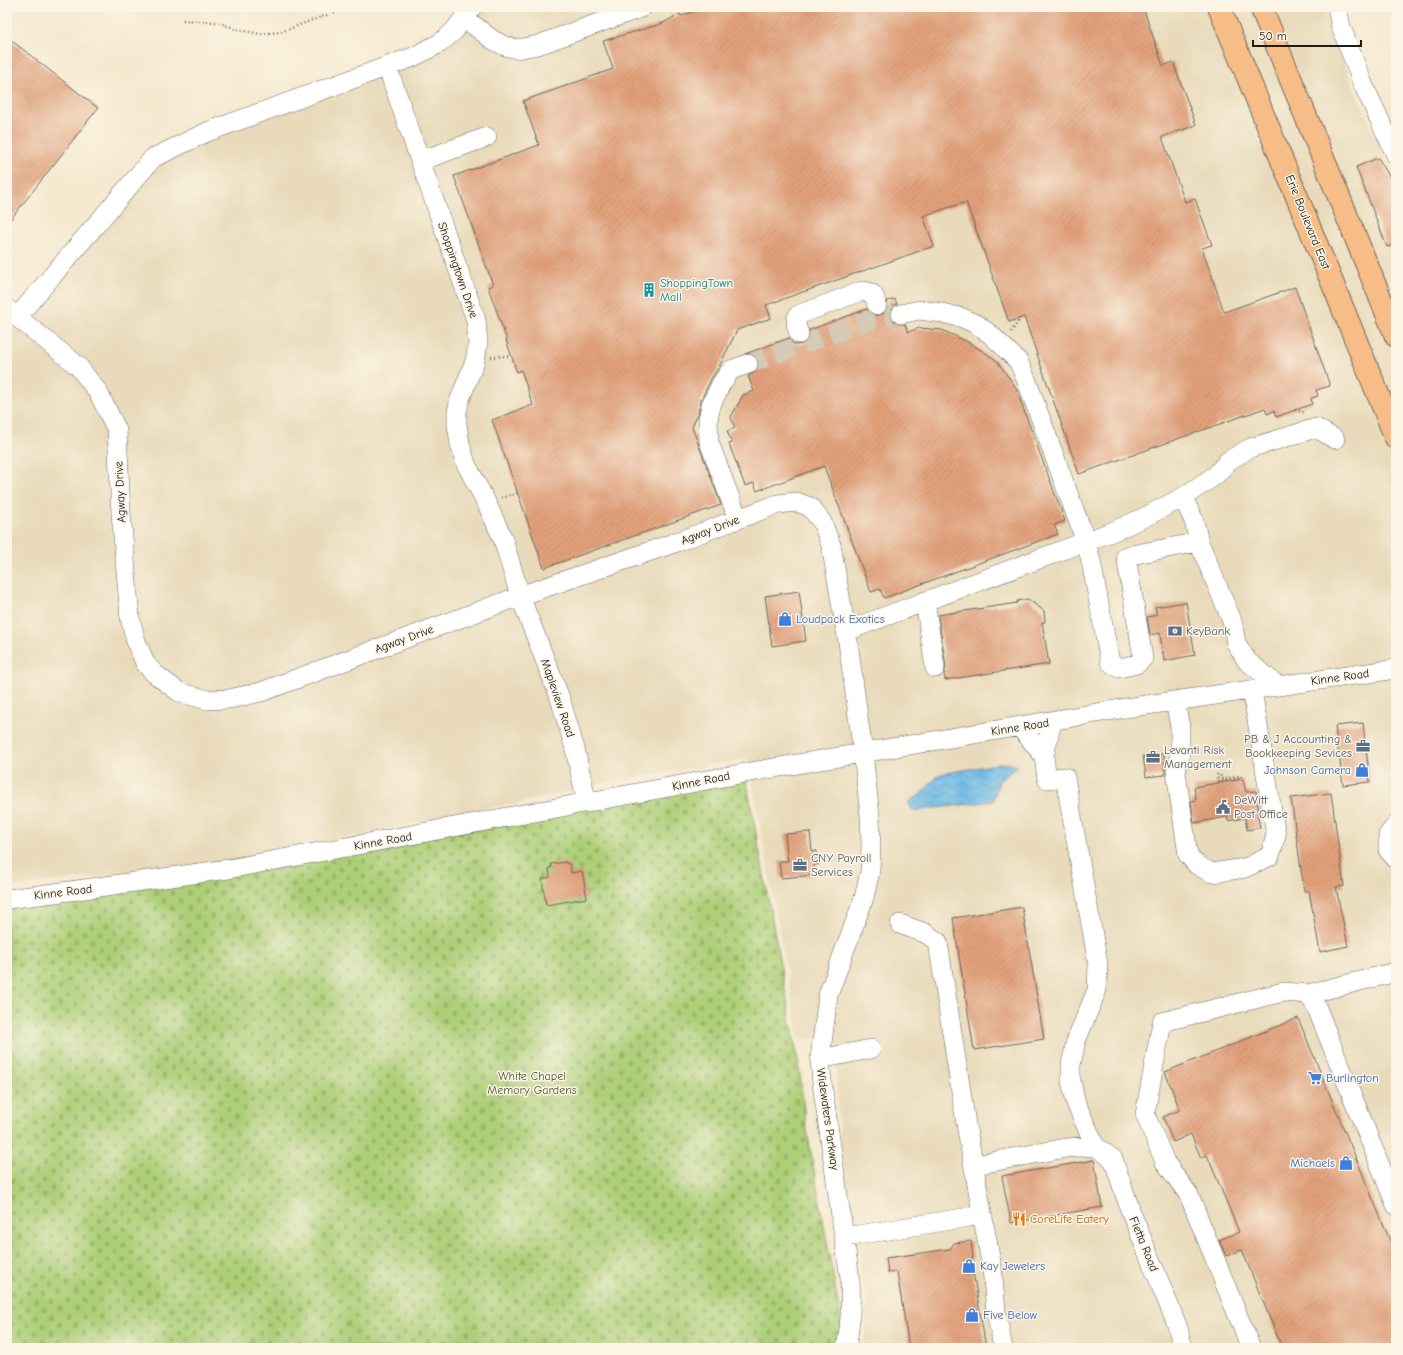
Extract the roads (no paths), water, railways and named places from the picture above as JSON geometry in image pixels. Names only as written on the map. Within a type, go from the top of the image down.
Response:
[{"type":"main road","name":"Erie Boulevard East","points":[[1219,7],[1396,438]]},
{"type":"main road","points":[[1261,7],[1396,336]]},
{"type":"street","points":[[12,313],[153,158],[207,132],[413,57],[440,43],[454,31],[468,12],[493,40],[505,46],[517,49],[538,45],[642,7]]},
{"type":"street","points":[[1337,7],[1341,27],[1363,84],[1396,155]]},
{"type":"street","name":"Shoppingtown Drive","points":[[388,66],[476,320],[478,344],[475,361],[460,399],[457,412],[460,444],[466,464],[503,539],[520,596]]},
{"type":"street","points":[[420,160],[487,137]]},
{"type":"street","points":[[799,334],[796,324],[798,315],[862,291],[869,292],[874,295],[877,305]]},
{"type":"street","points":[[901,314],[919,310],[942,313],[962,318],[991,335],[1018,361],[1086,542],[1110,662],[1119,668],[1137,664],[1143,658],[1126,556],[1199,542]]},
{"type":"street","name":"Agway Drive","points":[[12,313],[78,366],[98,392],[117,430],[121,508],[130,618],[136,641],[145,663],[155,674],[179,692],[207,700],[229,699],[261,692],[520,596],[677,542],[778,504],[797,502],[810,508],[822,522],[830,545],[846,631],[864,753]]},
{"type":"street","points":[[738,519],[710,442],[708,420],[711,405],[721,384],[732,370],[748,364]]},
{"type":"street","points":[[846,631],[1086,542],[1139,520],[1183,497],[1216,475],[1228,461],[1250,448],[1316,428],[1335,439]]},
{"type":"street","points":[[1183,497],[1194,521],[1199,542],[1232,621],[1236,643],[1247,661],[1278,686]]},
{"type":"street","name":"Mapleview Road","points":[[520,596],[560,698],[575,749],[587,803]]},
{"type":"street","points":[[925,601],[935,668]]},
{"type":"street","name":"Kinne Road","points":[[7,899],[228,869],[745,773],[1052,722],[1126,708],[1396,669]]},
{"type":"street","points":[[1175,701],[1180,734],[1180,754],[1176,772],[1188,854],[1197,866],[1212,873],[1245,868],[1270,856],[1276,835],[1252,690]]},
{"type":"street","points":[[974,1165],[1066,1148],[1095,1146],[1076,1103],[1070,1081],[1071,1064],[1076,1042],[1096,990],[1098,964],[1065,778],[1047,779],[1044,756],[1052,722]]},
{"type":"street","points":[[1020,727],[1044,756]]},
{"type":"street","name":"Widewaters Parkway","points":[[846,1348],[852,1305],[850,1279],[822,1083],[820,1059],[828,995],[864,898],[870,871],[870,816],[864,753]]},
{"type":"street","points":[[1396,825],[1388,835],[1388,850],[1396,859]]},
{"type":"street","points":[[900,924],[925,933],[938,942],[966,1124],[992,1268],[996,1311],[1003,1348]]},
{"type":"street","points":[[1251,1348],[1189,1195],[1165,1162],[1145,1114],[1162,1022],[1283,992],[1308,994],[1396,972]]},
{"type":"street","points":[[1308,994],[1318,1013],[1395,1202]]},
{"type":"street","points":[[820,1059],[871,1049]]},
{"type":"street","name":"Fietta Road","points":[[1095,1146],[1113,1160],[1131,1212],[1176,1325],[1182,1348]]},
{"type":"street","points":[[845,1237],[982,1215]]},
{"type":"water","points":[[1004,763],[1018,766],[999,781],[993,801],[913,811],[908,802],[920,795],[940,774]]},
{"type":"tunnel","points":[[748,364],[873,319],[901,314]]},
{"type":"place","name":"ShoppingTown Mall","points":[[649,290]]},
{"type":"place","name":"Loudpack Exotics","points":[[785,619]]},
{"type":"place","name":"KeyBank","points":[[1175,631]]},
{"type":"place","name":"PB & J Accounting & Bookkeeping Sevices","points":[[1363,746]]},
{"type":"place","name":"Levanti Risk Management","points":[[1153,757]]},
{"type":"place","name":"Johnson Camera","points":[[1362,770]]},
{"type":"place","name":"DeWitt Post Office","points":[[1223,807]]},
{"type":"place","name":"CNY Payroll Services","points":[[800,865]]},
{"type":"place","name":"Burlington","points":[[1315,1078]]},
{"type":"place","name":"Michaels","points":[[1346,1163]]},
{"type":"place","name":"CoreLife Eatery","points":[[1019,1219]]},
{"type":"place","name":"Kay Jewelers","points":[[969,1266]]},
{"type":"place","name":"Five Below","points":[[972,1315]]},
{"type":"park label","name":"White Chapel Memory Gardens","points":[[532,1083]]}]
